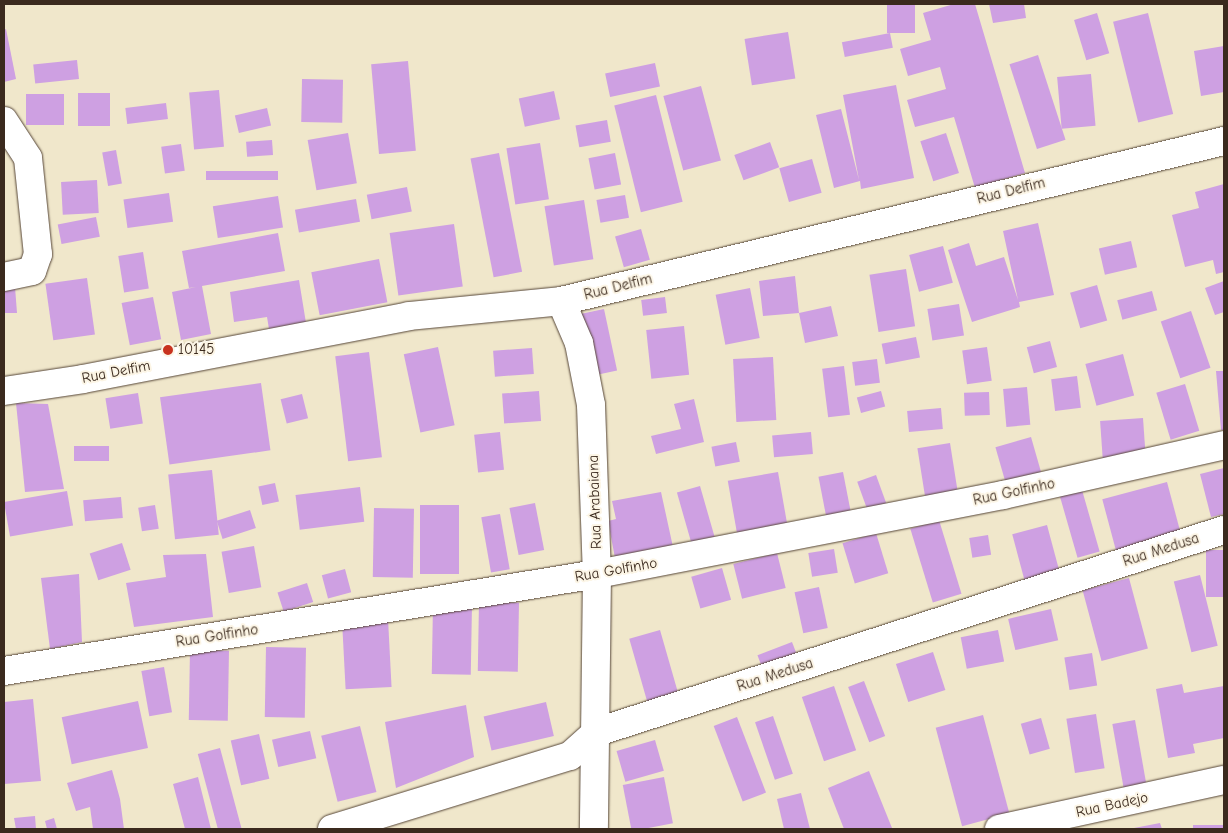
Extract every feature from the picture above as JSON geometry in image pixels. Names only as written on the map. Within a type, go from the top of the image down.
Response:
[{"type":"street","points":[[10,128],[28,158],[38,254],[37,265],[14,276]]},
{"type":"street","name":"Rua Delfim","points":[[4,391],[92,377],[410,316],[561,300],[1224,141]]},
{"type":"street","name":"Rua Arabaiana","points":[[561,300],[579,343],[591,405],[597,574],[597,732],[594,829]]},
{"type":"street","name":"Rua Golfinho","points":[[4,671],[597,574],[1003,495],[1224,446]]},
{"type":"street","name":"Rua Medusa","points":[[332,829],[570,756],[597,732],[1224,530]]},
{"type":"street","name":"Rua Badejo","points":[[999,829],[1224,780]]},
{"type":"building","points":[[887,4],[915,4],[915,33],[887,33]]},
{"type":"building","points":[[954,4],[975,4],[1025,173],[975,188],[954,117],[915,127],[907,100],[946,89],[940,67],[908,76],[900,49],[931,40],[923,13]]},
{"type":"building","points":[[989,4],[1024,4],[1026,18],[993,23]]},
{"type":"building","points":[[1097,13],[1109,53],[1086,60],[1074,20]]},
{"type":"building","points":[[1148,13],[1173,114],[1138,123],[1113,22]]},
{"type":"building","points":[[6,29],[16,79],[4,82],[4,30]]},
{"type":"building","points":[[788,32],[795,78],[752,85],[745,39]]},
{"type":"building","points":[[890,33],[893,48],[845,57],[842,42]]},
{"type":"building","points":[[1224,46],[1224,92],[1201,96],[1194,51]]},
{"type":"building","points":[[1038,55],[1066,140],[1037,149],[1009,64]]},
{"type":"building","points":[[77,60],[79,79],[35,83],[33,65]]},
{"type":"building","points":[[408,61],[416,151],[379,154],[371,64]]},
{"type":"building","points":[[655,63],[660,86],[610,97],[605,74]]},
{"type":"building","points":[[1091,74],[1096,126],[1062,129],[1057,77]]},
{"type":"building","points":[[302,79],[343,80],[342,123],[301,122]]},
{"type":"building","points":[[896,85],[914,178],[861,189],[860,181],[834,188],[816,115],[841,109],[859,180],[843,95]]},
{"type":"building","points":[[701,86],[721,160],[683,170],[663,96]]},
{"type":"building","points":[[219,90],[224,147],[194,149],[189,93]]},
{"type":"building","points":[[554,91],[560,119],[525,127],[519,98]]},
{"type":"building","points":[[78,93],[110,93],[110,126],[78,126]]},
{"type":"building","points":[[26,94],[64,94],[64,125],[26,125]]},
{"type":"building","points":[[656,95],[683,202],[641,212],[614,105]]},
{"type":"building","points":[[166,103],[168,119],[127,124],[125,108]]},
{"type":"building","points":[[267,108],[271,126],[239,133],[235,115]]},
{"type":"building","points":[[607,120],[611,142],[579,147],[575,126]]},
{"type":"building","points":[[348,133],[357,183],[316,190],[308,140]]},
{"type":"building","points":[[946,133],[959,173],[933,181],[920,141]]},
{"type":"building","points":[[272,140],[273,155],[247,157],[246,142]]},
{"type":"building","points":[[770,142],[779,167],[744,180],[734,155]]},
{"type":"building","points":[[540,143],[549,199],[515,205],[506,148]]},
{"type":"building","points":[[181,144],[185,171],[165,174],[161,147]]},
{"type":"building","points":[[116,150],[122,183],[108,186],[102,152]]},
{"type":"building","points":[[499,153],[522,272],[494,277],[471,159]]},
{"type":"building","points":[[615,153],[621,184],[595,190],[588,158]]},
{"type":"building","points":[[812,159],[822,193],[789,202],[779,168]]},
{"type":"building","points":[[206,171],[278,171],[278,180],[206,180]]},
{"type":"building","points":[[97,180],[99,213],[63,215],[61,182]]},
{"type":"building","points":[[1224,184],[1224,272],[1216,274],[1213,260],[1185,267],[1172,215],[1199,208],[1195,192]]},
{"type":"building","points":[[407,187],[412,212],[372,219],[367,195]]},
{"type":"building","points":[[169,193],[173,222],[127,228],[123,199]]},
{"type":"building","points":[[625,195],[629,218],[600,223],[596,200]]},
{"type":"building","points":[[278,196],[283,228],[218,238],[213,206]]},
{"type":"building","points":[[356,199],[360,222],[299,232],[295,210]]},
{"type":"building","points":[[584,200],[593,259],[554,266],[544,206]]},
{"type":"building","points":[[96,217],[100,237],[62,244],[58,224]]},
{"type":"building","points":[[1038,223],[1054,295],[1019,302],[1020,307],[972,322],[948,250],[969,243],[976,266],[1004,257],[1018,300],[1003,231]]},
{"type":"building","points":[[454,224],[463,286],[398,295],[390,233]]},
{"type":"building","points":[[641,229],[650,260],[624,267],[615,236]]},
{"type":"building","points":[[278,233],[285,271],[202,286],[211,334],[181,340],[172,292],[196,287],[189,288],[182,251]]},
{"type":"building","points":[[1131,241],[1137,267],[1105,275],[1099,248]]},
{"type":"building","points":[[943,246],[953,283],[919,292],[909,255]]},
{"type":"building","points":[[143,252],[149,289],[124,292],[118,256]]},
{"type":"building","points":[[379,259],[387,302],[320,315],[311,272]]},
{"type":"building","points":[[906,269],[915,326],[879,332],[869,275]]},
{"type":"building","points":[[795,276],[799,313],[763,316],[759,281]]},
{"type":"building","points":[[87,278],[95,334],[53,340],[45,284]]},
{"type":"building","points":[[299,280],[306,323],[269,329],[267,317],[234,322],[230,292]]},
{"type":"building","points":[[1224,281],[1224,312],[1215,315],[1205,288]]},
{"type":"building","points":[[1097,285],[1107,321],[1080,328],[1070,293]]},
{"type":"building","points":[[15,287],[17,313],[4,313],[4,288]]},
{"type":"building","points":[[750,288],[760,338],[725,345],[716,295]]},
{"type":"building","points":[[1152,291],[1157,310],[1122,320],[1117,300]]},
{"type":"building","points":[[153,297],[161,339],[130,345],[122,303]]},
{"type":"building","points":[[665,297],[667,313],[643,316],[641,300]]},
{"type":"building","points":[[959,304],[964,336],[932,341],[927,309]]},
{"type":"building","points":[[831,306],[838,336],[805,343],[799,313]]},
{"type":"building","points":[[604,309],[617,371],[594,376],[581,314]]},
{"type":"building","points":[[1191,311],[1211,368],[1180,378],[1161,321]]},
{"type":"building","points":[[684,326],[689,375],[651,379],[646,330]]},
{"type":"building","points":[[916,337],[920,358],[886,364],[882,344]]},
{"type":"building","points":[[1050,341],[1057,367],[1034,373],[1027,347]]},
{"type":"building","points":[[438,347],[455,425],[420,433],[404,354]]},
{"type":"building","points":[[987,347],[992,381],[967,384],[962,350]]},
{"type":"building","points":[[532,348],[534,374],[495,377],[493,351]]},
{"type":"building","points":[[369,352],[382,457],[348,461],[335,356]]},
{"type":"building","points":[[1123,354],[1134,396],[1096,406],[1085,364]]},
{"type":"building","points":[[773,357],[776,420],[736,422],[733,359]]},
{"type":"building","points":[[877,359],[880,383],[855,386],[852,362]]},
{"type":"building","points":[[844,366],[850,415],[828,417],[822,369]]},
{"type":"building","points":[[1216,371],[1224,371],[1224,430],[1221,430]]},
{"type":"building","points":[[1077,376],[1081,408],[1055,411],[1051,379]]},
{"type":"building","points":[[261,383],[270,450],[169,465],[160,397]]},
{"type":"building","points":[[1185,384],[1199,431],[1171,440],[1156,393]]},
{"type":"building","points":[[1027,387],[1030,425],[1006,427],[1003,389]]},
{"type":"building","points":[[539,391],[541,421],[504,424],[502,394]]},
{"type":"building","points":[[881,391],[885,406],[861,413],[857,397]]},
{"type":"building","points":[[989,392],[990,415],[965,416],[964,393]]},
{"type":"building","points":[[138,393],[143,424],[110,429],[105,398]]},
{"type":"building","points":[[302,394],[308,418],[287,424],[281,399]]},
{"type":"building","points":[[694,399],[704,442],[656,454],[651,436],[681,429],[674,404]]},
{"type":"building","points":[[16,403],[48,404],[64,489],[25,492]]},
{"type":"building","points":[[941,408],[943,429],[909,432],[907,411]]},
{"type":"building","points":[[1143,418],[1146,460],[1103,463],[1100,421]]},
{"type":"building","points":[[500,432],[504,470],[478,473],[474,435]]},
{"type":"building","points":[[811,432],[813,454],[774,457],[772,435]]},
{"type":"building","points":[[1031,437],[1041,473],[1006,483],[995,447]]},
{"type":"building","points":[[736,442],[740,462],[715,466],[711,447]]},
{"type":"building","points":[[950,443],[958,492],[925,498],[917,448]]},
{"type":"building","points":[[74,446],[109,446],[109,461],[74,461]]},
{"type":"building","points":[[1224,468],[1224,514],[1211,517],[1200,474]]},
{"type":"building","points":[[212,470],[219,535],[175,539],[168,475]]},
{"type":"building","points":[[778,472],[787,524],[737,533],[728,481]]},
{"type":"building","points":[[843,472],[851,514],[827,519],[818,477]]},
{"type":"building","points":[[876,475],[886,503],[867,510],[857,482]]},
{"type":"building","points":[[1167,482],[1181,535],[1117,552],[1102,499]]},
{"type":"building","points":[[275,483],[279,502],[262,505],[258,487]]},
{"type":"building","points":[[700,486],[715,539],[692,545],[677,493]]},
{"type":"building","points":[[360,487],[364,522],[300,530],[295,495]]},
{"type":"building","points":[[1082,490],[1100,552],[1078,558],[1060,496]]},
{"type":"building","points":[[67,491],[73,525],[10,537],[4,502]]},
{"type":"building","points":[[661,492],[673,547],[615,558],[608,521],[616,519],[612,501]]},
{"type":"building","points":[[121,497],[123,518],[85,521],[83,500]]},
{"type":"building","points":[[535,503],[544,550],[519,555],[509,508]]},
{"type":"building","points":[[155,505],[159,529],[142,531],[138,508]]},
{"type":"building","points":[[420,505],[459,505],[459,574],[420,574]]},
{"type":"building","points":[[374,508],[414,509],[413,578],[373,577]]},
{"type":"building","points":[[250,510],[256,528],[223,539],[217,521]]},
{"type":"building","points":[[500,514],[510,569],[491,572],[481,517]]},
{"type":"building","points":[[939,520],[962,594],[933,602],[910,529]]},
{"type":"building","points":[[1047,525],[1060,572],[1025,582],[1012,534]]},
{"type":"building","points":[[876,533],[888,573],[855,583],[843,543]]},
{"type":"building","points":[[988,535],[991,555],[972,558],[969,538]]},
{"type":"building","points":[[122,543],[131,570],[98,580],[90,554]]},
{"type":"building","points":[[254,546],[261,587],[229,593],[222,552]]},
{"type":"building","points":[[834,549],[838,573],[812,577],[808,553]]},
{"type":"building","points":[[1206,550],[1224,550],[1224,597],[1206,597]]},
{"type":"building","points":[[777,553],[786,588],[742,599],[733,564]]},
{"type":"building","points":[[206,554],[213,617],[134,627],[126,583],[166,577],[163,555]]},
{"type":"building","points":[[722,568],[731,600],[700,609],[691,577]]},
{"type":"building","points":[[345,569],[351,592],[328,598],[322,575]]},
{"type":"building","points":[[79,574],[82,642],[50,649],[41,578]]},
{"type":"building","points":[[1200,575],[1218,646],[1191,652],[1174,582]]},
{"type":"building","points":[[1129,578],[1148,649],[1102,661],[1083,590]]},
{"type":"building","points":[[307,583],[313,602],[284,612],[278,593]]},
{"type":"building","points":[[819,587],[828,628],[803,633],[795,592]]},
{"type":"building","points":[[479,602],[519,603],[518,672],[478,671]]},
{"type":"building","points":[[433,604],[472,605],[471,675],[432,674]]},
{"type":"building","points":[[1051,609],[1058,640],[1015,650],[1008,619]]},
{"type":"building","points":[[388,619],[392,687],[346,689],[342,621]]},
{"type":"building","points":[[660,630],[679,695],[648,704],[629,639]]},
{"type":"building","points":[[998,630],[1004,661],[967,669],[961,637]]},
{"type":"building","points":[[792,642],[798,658],[764,671],[757,655]]},
{"type":"building","points":[[266,647],[306,648],[305,718],[265,717]]},
{"type":"building","points":[[190,650],[229,651],[228,721],[189,720]]},
{"type":"building","points":[[933,652],[945,690],[908,702],[896,664]]},
{"type":"building","points":[[1092,653],[1097,686],[1070,690],[1064,657]]},
{"type":"building","points":[[164,667],[172,712],[149,716],[141,671]]},
{"type":"building","points":[[864,681],[885,736],[869,742],[848,687]]},
{"type":"building","points":[[1182,684],[1184,693],[1224,686],[1224,738],[1193,744],[1195,753],[1168,758],[1156,689]]},
{"type":"building","points":[[834,686],[856,750],[824,761],[802,697]]},
{"type":"building","points":[[33,699],[41,781],[4,784],[4,702]]},
{"type":"building","points":[[138,701],[148,748],[72,764],[62,717]]},
{"type":"building","points":[[546,702],[554,736],[492,750],[484,716]]},
{"type":"building","points":[[466,705],[474,757],[396,788],[385,722]]},
{"type":"building","points":[[1096,714],[1105,768],[1075,773],[1066,719]]},
{"type":"building","points":[[983,715],[1009,814],[962,826],[936,728]]},
{"type":"building","points":[[773,716],[793,774],[775,780],[755,722]]},
{"type":"building","points":[[737,717],[766,793],[743,802],[714,726]]},
{"type":"building","points":[[1041,718],[1050,749],[1030,755],[1021,724]]},
{"type":"building","points":[[1135,720],[1146,784],[1124,788],[1112,724]]},
{"type":"building","points":[[360,726],[376,792],[338,802],[321,736]]},
{"type":"building","points":[[310,731],[316,758],[278,767],[272,740]]},
{"type":"building","points":[[259,734],[269,779],[241,785],[231,741]]},
{"type":"building","points":[[655,740],[664,771],[625,782],[617,751]]},
{"type":"building","points":[[220,748],[242,829],[218,829],[198,754]]},
{"type":"building","points":[[112,770],[120,799],[124,829],[93,829],[90,807],[76,811],[67,783]]},
{"type":"building","points":[[869,771],[892,828],[844,829],[828,788]]},
{"type":"building","points":[[198,777],[211,829],[185,829],[173,784]]},
{"type":"building","points":[[664,777],[673,823],[643,829],[631,829],[623,785]]},
{"type":"building","points":[[801,793],[810,829],[784,829],[777,799]]},
{"type":"building","points":[[35,816],[36,829],[16,829],[14,818]]},
{"type":"building","points":[[54,818],[57,829],[47,829],[45,821]]},
{"type":"building","points":[[1160,823],[1162,829],[1134,829],[1134,828]]},
{"type":"building","points":[[1193,825],[1224,825],[1224,829],[1193,829]]},
{"type":"place","name":"10145","points":[[168,350]]}]
